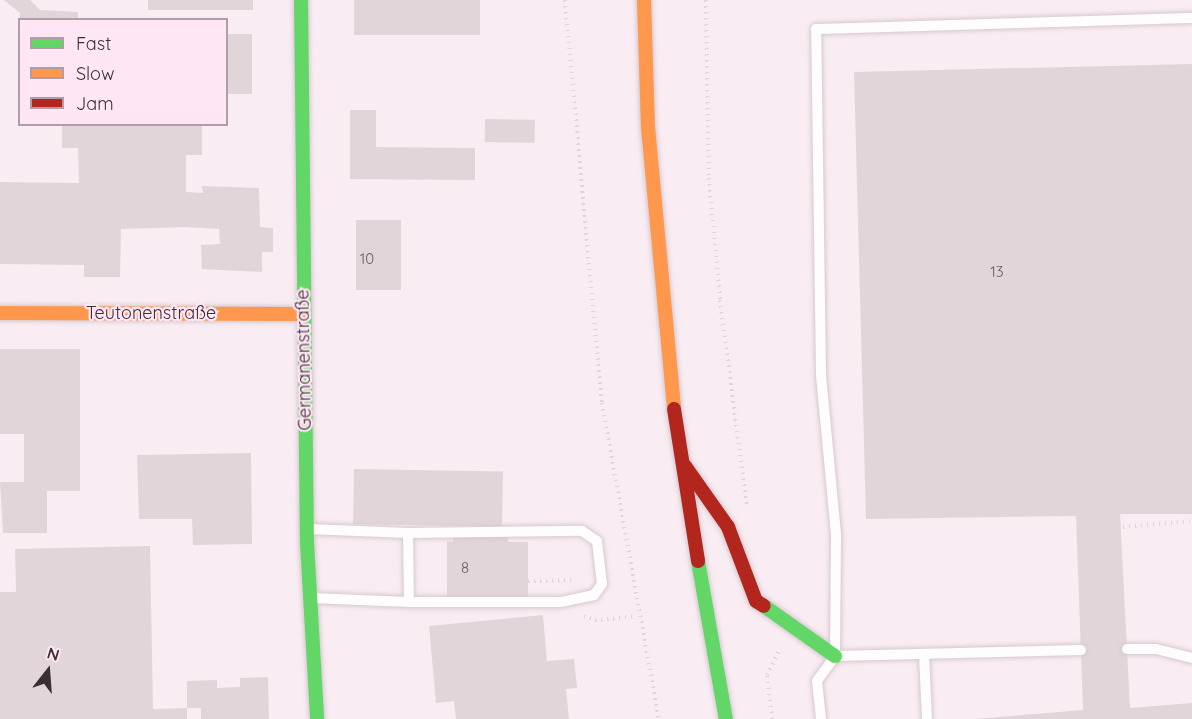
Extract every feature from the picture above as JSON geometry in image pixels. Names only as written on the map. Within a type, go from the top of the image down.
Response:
[{"type":"street","name":"Germanenstraße","points":[[301,0],[303,314],[310,598],[317,719]]},
{"type":"street","points":[[644,0],[656,233],[680,460],[726,719]]},
{"type":"street","name":"Teutonenstraße","points":[[0,313],[303,314]]},
{"type":"street","points":[[680,460],[728,527],[756,601],[835,656]]},
{"type":"lane","points":[[821,719],[817,681],[835,656],[836,534],[819,333],[816,29],[1192,18]]},
{"type":"lane","points":[[308,529],[408,533],[582,531],[597,541],[602,584],[594,595],[561,602],[409,602],[310,598]]},
{"type":"lane","points":[[408,533],[409,602]]},
{"type":"lane","points":[[1127,650],[1156,649],[1192,658]]},
{"type":"lane","points":[[835,656],[1081,650]]},
{"type":"lane","points":[[924,655],[927,719]]},
{"type":"path","points":[[565,0],[602,403],[637,616],[658,719]]},
{"type":"path","points":[[706,0],[709,178],[719,289],[752,520]]},
{"type":"path","points":[[1099,529],[1192,521]]},
{"type":"path","points":[[595,620],[637,616]]},
{"type":"path","points":[[772,719],[767,675],[789,624]]},
{"type":"building","points":[[4,0],[30,0],[40,10],[78,12],[78,18],[20,18],[20,13]]},
{"type":"building","points":[[148,0],[253,0],[253,10],[148,10]]},
{"type":"building","points":[[354,0],[480,0],[480,35],[354,35]]},
{"type":"building","points":[[228,34],[252,34],[252,94],[228,94]]},
{"type":"building","points":[[1192,64],[1192,514],[1120,514],[1130,708],[1192,703],[1192,719],[975,719],[1083,710],[1076,516],[866,519],[854,72]]},
{"type":"building","points":[[350,110],[376,110],[376,147],[475,148],[475,180],[350,179]]},
{"type":"building","points":[[485,119],[535,120],[535,143],[485,142]]},
{"type":"building","points":[[62,126],[202,126],[202,155],[186,155],[186,192],[203,193],[202,186],[259,188],[260,227],[273,228],[273,252],[262,252],[262,272],[202,269],[201,245],[220,244],[219,229],[186,227],[121,229],[120,277],[84,277],[84,265],[0,264],[0,182],[79,183],[78,148],[62,148]]},
{"type":"building","points":[[356,220],[401,220],[401,290],[356,290]]},
{"type":"building","points":[[0,349],[80,349],[80,491],[47,491],[47,533],[3,533],[0,482],[24,482],[24,434],[0,434]]},
{"type":"building","points":[[251,453],[252,544],[193,545],[192,519],[139,519],[137,455]]},
{"type":"building","points":[[354,469],[503,472],[502,527],[353,524]]},
{"type":"building","points":[[453,528],[508,528],[508,542],[528,542],[528,598],[447,598],[447,541],[453,542]]},
{"type":"building","points":[[150,546],[153,709],[187,708],[187,719],[0,719],[0,592],[16,592],[15,549]]},
{"type":"building","points":[[543,615],[547,661],[574,659],[577,688],[566,689],[569,719],[456,719],[454,701],[436,703],[429,626]]},
{"type":"building","points":[[268,677],[269,719],[201,719],[201,708],[187,708],[187,681],[217,680],[217,688],[240,687],[240,678]]},
{"type":"traffic: fast","points":[[301,0],[307,543],[317,719]]},
{"type":"traffic: fast","points":[[698,561],[726,719]]},
{"type":"traffic: fast","points":[[764,606],[835,656]]},
{"type":"traffic: slow","points":[[644,0],[648,127],[674,409]]},
{"type":"traffic: slow","points":[[0,313],[303,314]]},
{"type":"traffic: jam","points":[[674,409],[698,561]]},
{"type":"traffic: jam","points":[[685,466],[728,527],[756,601],[764,606]]}]
